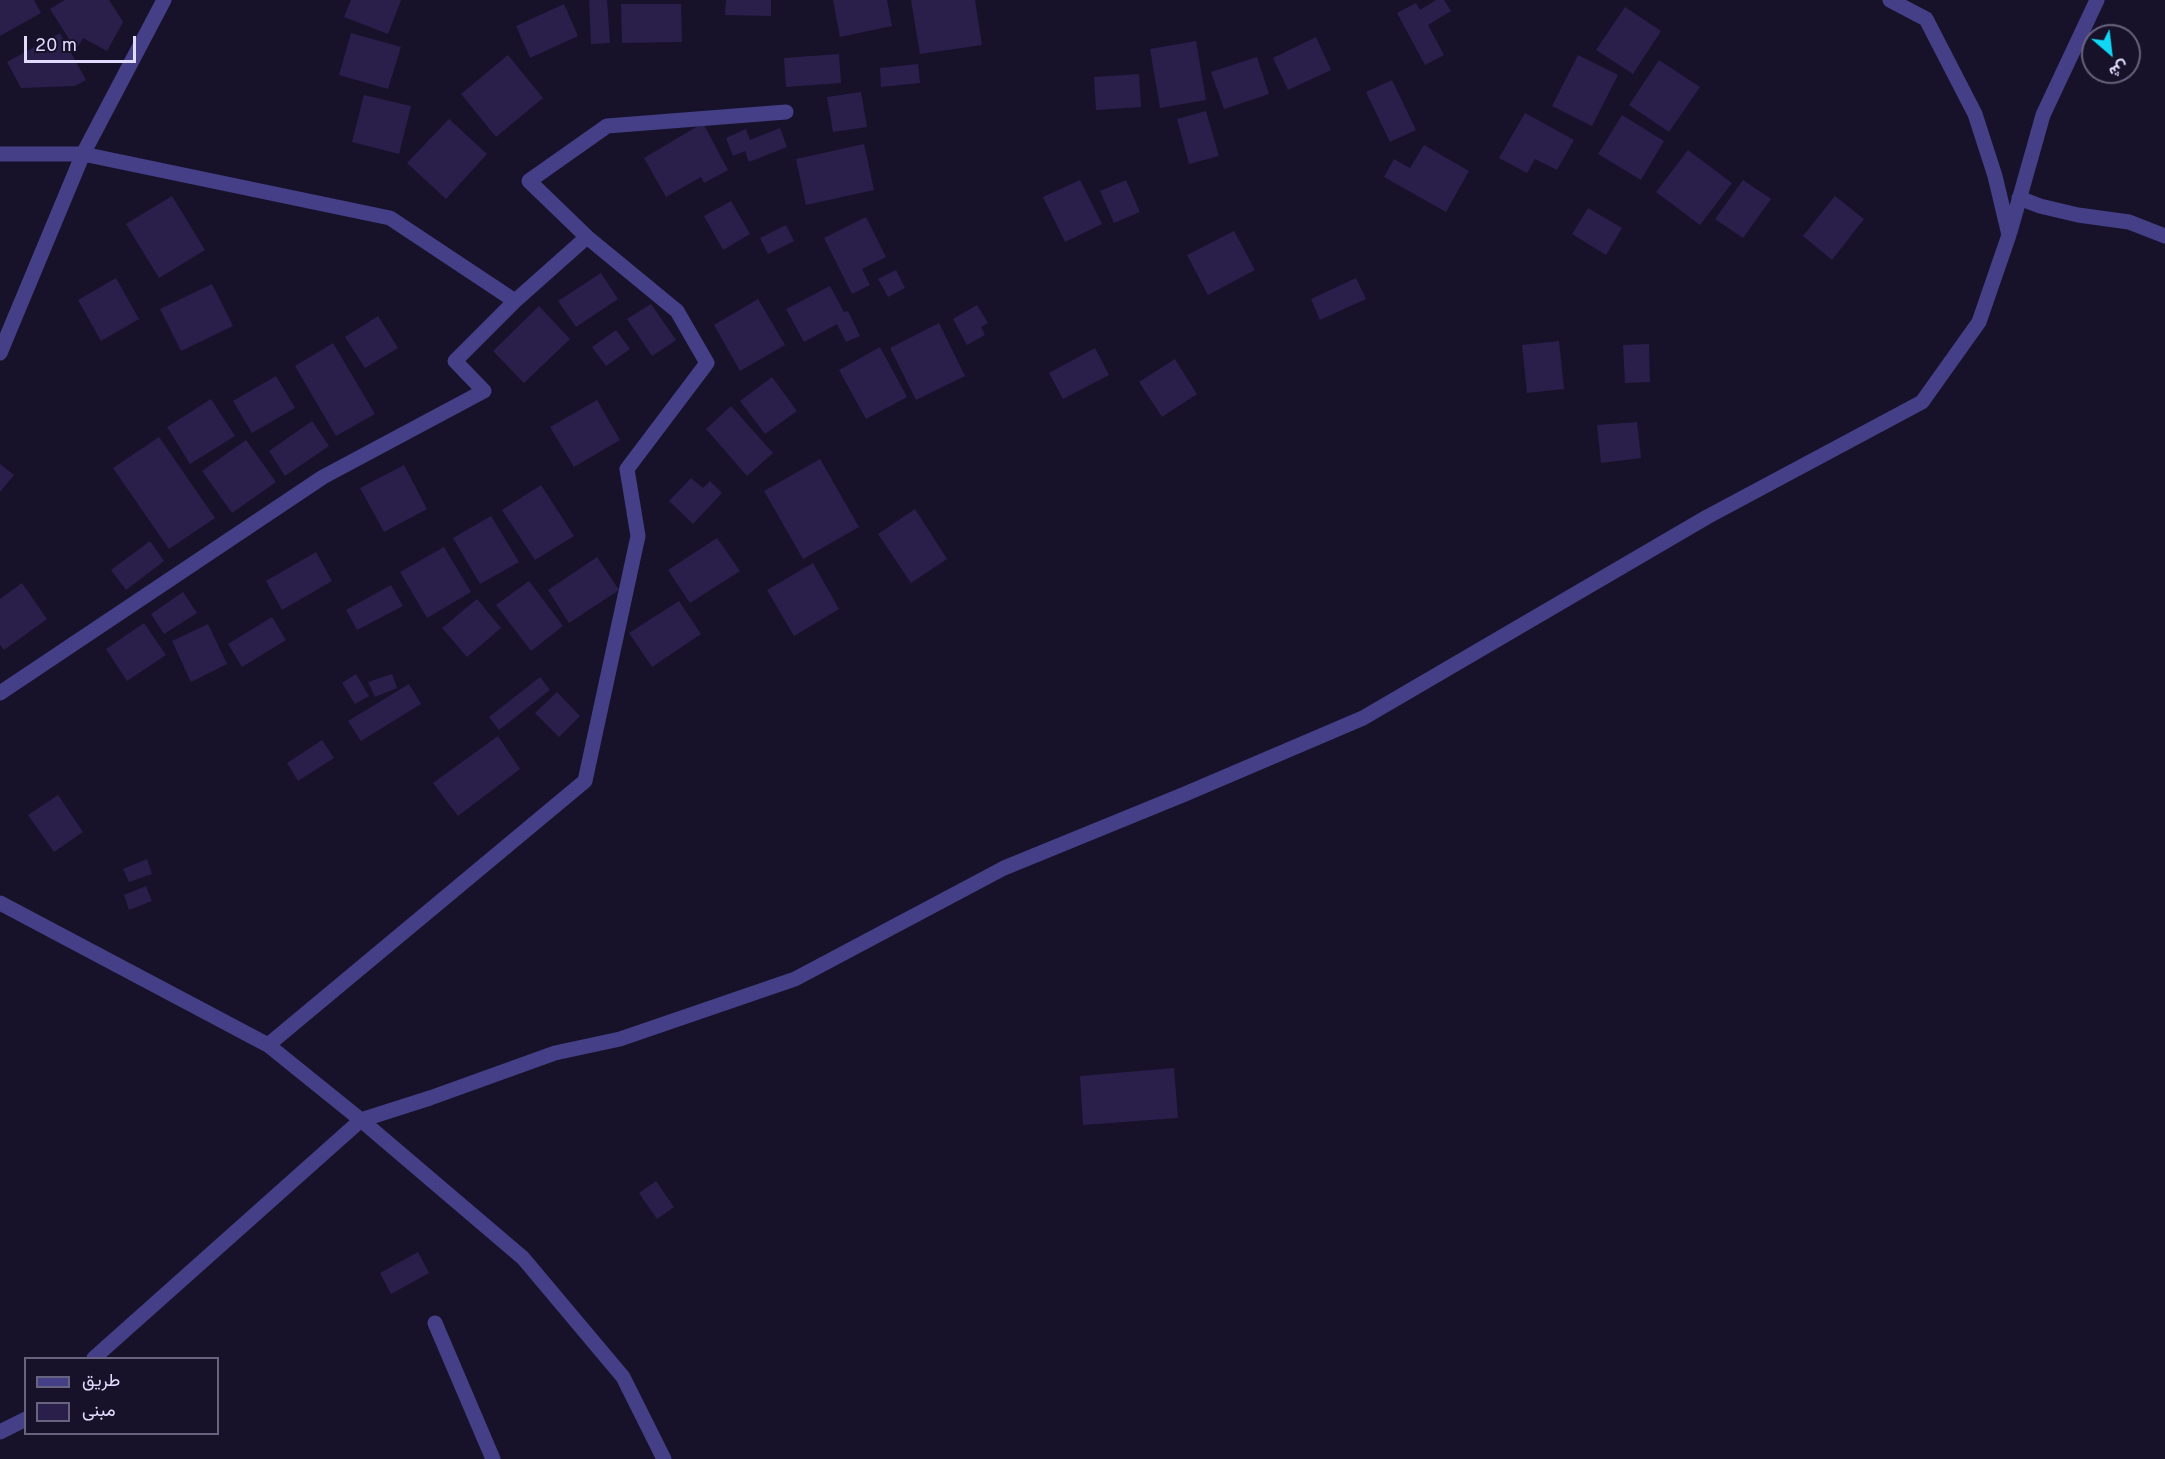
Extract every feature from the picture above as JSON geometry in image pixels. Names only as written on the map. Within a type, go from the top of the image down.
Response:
[{"type":"street","points":[[0,354],[83,154],[164,0]]},
{"type":"street","points":[[1890,0],[1926,19],[1975,114],[1995,176],[2009,235]]},
{"type":"street","points":[[96,1357],[361,1120],[555,1053],[620,1039],[795,980],[1004,868],[1363,718],[1707,517],[1922,402],[1979,322],[2009,235],[2043,115],[2097,0]]},
{"type":"street","points":[[2086,22],[2109,0]]},
{"type":"street","points":[[268,1045],[585,782],[638,536],[627,469],[707,363],[677,311],[587,237],[529,181],[607,126],[786,112]]},
{"type":"street","points":[[0,154],[83,154],[390,218],[515,301]]},
{"type":"street","points":[[2019,198],[2078,216],[2129,222],[2165,236]]},
{"type":"street","points":[[0,693],[323,477],[484,391],[454,361],[515,301],[587,237]]},
{"type":"street","points":[[0,903],[268,1045],[361,1120],[523,1258],[623,1377],[664,1459]]},
{"type":"street","points":[[435,1323],[493,1459]]},
{"type":"street","points":[[0,1432],[24,1420]]},
{"type":"building","points":[[0,0],[34,0],[41,13],[0,36]]},
{"type":"building","points":[[65,0],[109,0],[123,22],[107,51],[83,38],[76,50],[50,9]]},
{"type":"building","points":[[351,0],[401,0],[388,34],[344,17]]},
{"type":"building","points":[[589,0],[607,0],[610,43],[591,44]]},
{"type":"building","points":[[726,0],[771,0],[771,16],[725,15]]},
{"type":"building","points":[[833,0],[887,0],[892,26],[840,37]]},
{"type":"building","points":[[911,0],[975,0],[982,45],[920,54]]},
{"type":"building","points":[[1436,0],[1444,0],[1451,11],[1428,25],[1444,55],[1425,65],[1397,13],[1416,3],[1420,10]]},
{"type":"building","points":[[564,4],[578,36],[530,58],[516,26]]},
{"type":"building","points":[[621,4],[681,4],[682,42],[622,43]]},
{"type":"building","points":[[1625,7],[1661,31],[1633,74],[1596,50]]},
{"type":"building","points":[[60,33],[86,80],[75,86],[21,88],[7,62]]},
{"type":"building","points":[[351,33],[401,47],[388,89],[339,75]]},
{"type":"building","points":[[1316,37],[1331,70],[1288,90],[1273,58]]},
{"type":"building","points":[[1196,41],[1206,100],[1160,108],[1150,49]]},
{"type":"building","points":[[839,54],[841,83],[786,87],[784,58]]},
{"type":"building","points":[[508,55],[543,98],[496,137],[461,94]]},
{"type":"building","points":[[1578,55],[1618,75],[1592,126],[1552,106]]},
{"type":"building","points":[[1257,57],[1269,94],[1224,109],[1211,72]]},
{"type":"building","points":[[1659,60],[1700,87],[1669,132],[1629,105]]},
{"type":"building","points":[[918,64],[920,83],[881,87],[880,68]]},
{"type":"building","points":[[1139,74],[1141,107],[1096,110],[1094,77]]},
{"type":"building","points":[[1392,80],[1416,130],[1390,142],[1366,92]]},
{"type":"building","points":[[861,92],[867,127],[833,132],[827,97]]},
{"type":"building","points":[[364,95],[411,106],[399,154],[352,142]]},
{"type":"building","points":[[1206,111],[1219,156],[1189,164],[1177,119]]},
{"type":"building","points":[[1525,113],[1574,140],[1557,170],[1535,159],[1527,173],[1499,158]]},
{"type":"building","points":[[1622,115],[1664,141],[1641,180],[1598,154]]},
{"type":"building","points":[[449,119],[487,154],[446,199],[407,163]]},
{"type":"building","points":[[703,123],[728,170],[704,183],[701,177],[666,197],[644,158]]},
{"type":"building","points":[[780,128],[787,147],[749,162],[745,151],[733,156],[726,138],[746,129],[750,140]]},
{"type":"building","points":[[864,144],[874,190],[806,205],[796,159]]},
{"type":"building","points":[[1424,145],[1469,171],[1446,212],[1384,177],[1394,159],[1410,168]]},
{"type":"building","points":[[1688,150],[1732,183],[1700,225],[1656,192]]},
{"type":"building","points":[[1080,180],[1102,224],[1065,242],[1043,197]]},
{"type":"building","points":[[1126,180],[1140,212],[1114,223],[1100,191]]},
{"type":"building","points":[[1743,180],[1771,199],[1743,238],[1715,219]]},
{"type":"building","points":[[172,196],[205,250],[159,278],[126,224]]},
{"type":"building","points":[[1835,196],[1864,219],[1832,260],[1803,236]]},
{"type":"building","points":[[731,201],[750,234],[723,250],[704,216]]},
{"type":"building","points":[[1588,208],[1622,228],[1606,255],[1572,234]]},
{"type":"building","points":[[866,217],[886,257],[862,269],[870,285],[852,294],[824,238]]},
{"type":"building","points":[[786,225],[794,241],[768,254],[760,238]]},
{"type":"building","points":[[1234,231],[1255,270],[1208,295],[1187,255]]},
{"type":"building","points":[[896,270],[905,288],[888,297],[878,279]]},
{"type":"building","points":[[601,273],[618,299],[576,327],[558,301]]},
{"type":"building","points":[[116,278],[139,319],[101,341],[78,300]]},
{"type":"building","points":[[1356,278],[1366,299],[1320,320],[1311,299]]},
{"type":"building","points":[[212,284],[233,326],[181,351],[160,309]]},
{"type":"building","points":[[830,286],[844,312],[848,311],[860,336],[846,342],[837,324],[804,342],[786,309]]},
{"type":"building","points":[[758,299],[785,345],[740,371],[714,325]]},
{"type":"building","points":[[651,304],[676,340],[652,356],[627,319]]},
{"type":"building","points":[[977,305],[988,323],[981,327],[985,335],[967,345],[953,319]]},
{"type":"building","points":[[539,306],[570,339],[524,383],[493,351]]},
{"type":"building","points":[[378,316],[398,348],[365,368],[345,337]]},
{"type":"building","points":[[939,323],[965,376],[916,400],[890,348]]},
{"type":"building","points":[[616,330],[630,349],[606,366],[592,347]]},
{"type":"building","points":[[1559,341],[1564,389],[1527,393],[1522,345]]},
{"type":"building","points":[[333,343],[375,414],[336,436],[295,366]]},
{"type":"building","points":[[1649,344],[1650,382],[1625,383],[1623,345]]},
{"type":"building","points":[[880,347],[907,397],[866,419],[839,370]]},
{"type":"building","points":[[1095,348],[1109,375],[1063,399],[1049,373]]},
{"type":"building","points":[[1175,359],[1197,394],[1162,417],[1139,382]]},
{"type":"building","points":[[276,376],[295,408],[252,433],[233,401]]},
{"type":"building","points":[[772,377],[797,411],[765,434],[740,401]]},
{"type":"building","points":[[211,399],[235,436],[190,464],[167,427]]},
{"type":"building","points":[[597,400],[620,440],[574,467],[550,427]]},
{"type":"building","points":[[731,406],[773,453],[747,476],[706,429]]},
{"type":"building","points":[[312,421],[329,446],[285,476],[269,451]]},
{"type":"building","points":[[1637,422],[1641,458],[1601,463],[1597,425]]},
{"type":"building","points":[[159,437],[215,518],[169,549],[113,468]]},
{"type":"building","points":[[246,440],[276,482],[232,513],[202,471]]},
{"type":"building","points":[[820,459],[859,527],[803,559],[764,491]]},
{"type":"building","points":[[0,464],[14,475],[0,492]]},
{"type":"building","points":[[404,465],[427,509],[384,532],[360,488]]},
{"type":"building","points":[[691,478],[703,488],[710,481],[722,493],[693,524],[669,501]]},
{"type":"building","points":[[541,485],[574,536],[535,560],[502,510]]},
{"type":"building","points":[[915,509],[947,559],[911,583],[878,534]]},
{"type":"building","points":[[491,516],[519,562],[480,584],[453,538]]},
{"type":"building","points":[[717,538],[740,571],[690,603],[668,570]]},
{"type":"building","points":[[150,541],[164,561],[126,590],[111,570]]},
{"type":"building","points":[[444,547],[471,592],[427,618],[400,572]]},
{"type":"building","points":[[316,552],[332,581],[282,610],[266,581]]},
{"type":"building","points":[[597,557],[619,590],[569,623],[548,590]]},
{"type":"building","points":[[813,563],[839,609],[794,636],[767,590]]},
{"type":"building","points":[[529,581],[563,626],[531,651],[496,605]]},
{"type":"building","points":[[22,583],[47,619],[4,650],[0,645],[0,599]]},
{"type":"building","points":[[391,585],[403,606],[357,630],[346,610]]},
{"type":"building","points":[[183,592],[197,613],[164,634],[151,614]]},
{"type":"building","points":[[477,599],[501,628],[467,657],[442,628]]},
{"type":"building","points":[[679,601],[701,634],[652,667],[629,633]]},
{"type":"building","points":[[272,617],[286,640],[242,667],[228,644]]},
{"type":"building","points":[[144,623],[166,655],[127,681],[106,649]]},
{"type":"building","points":[[208,624],[227,664],[191,682],[172,641]]},
{"type":"building","points":[[356,674],[369,696],[355,704],[342,683]]},
{"type":"building","points":[[392,674],[397,688],[375,697],[368,682]]},
{"type":"building","points":[[540,677],[550,690],[499,730],[489,717]]},
{"type":"building","points":[[409,684],[421,704],[361,741],[348,721]]},
{"type":"building","points":[[557,692],[580,716],[559,737],[535,713]]},
{"type":"building","points":[[498,736],[520,769],[458,816],[433,783]]},
{"type":"building","points":[[322,740],[334,758],[298,781],[287,763]]},
{"type":"building","points":[[58,795],[83,832],[54,852],[28,815]]},
{"type":"building","points":[[147,859],[152,874],[129,882],[123,869]]},
{"type":"building","points":[[146,886],[152,901],[129,910],[124,895]]},
{"type":"building","points":[[1174,1068],[1178,1118],[1083,1125],[1080,1076]]},
{"type":"building","points":[[656,1181],[674,1207],[657,1219],[639,1193]]},
{"type":"building","points":[[418,1252],[429,1273],[391,1294],[380,1273]]}]
